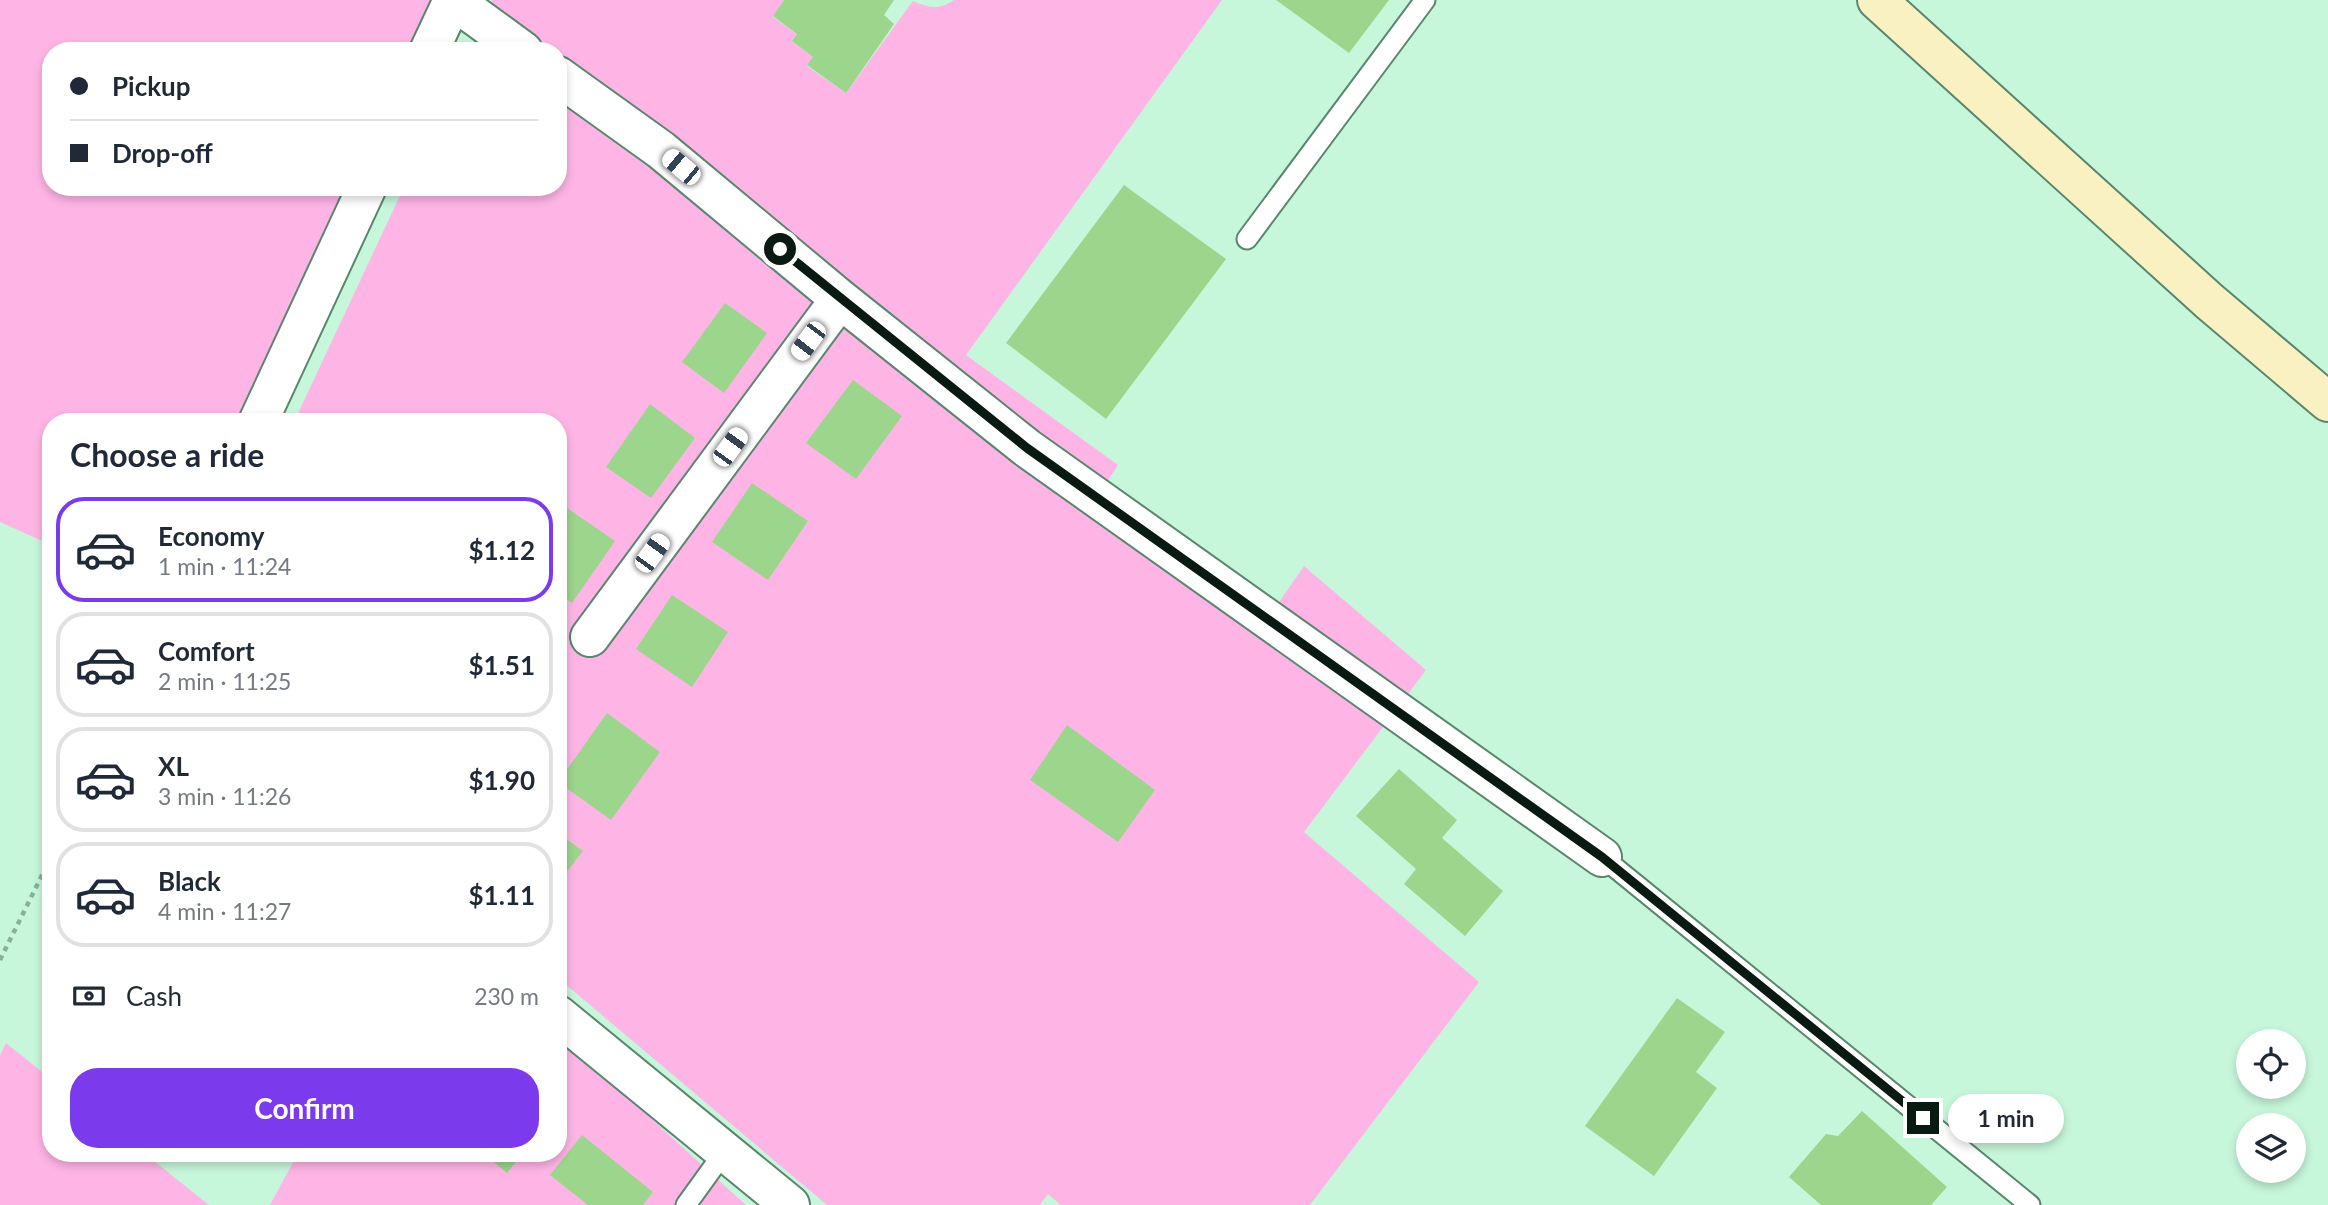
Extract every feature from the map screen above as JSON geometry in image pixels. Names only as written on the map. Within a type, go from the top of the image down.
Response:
[{"type":"street","points":[[433,42],[453,0],[511,42]]},
{"type":"street","points":[[1877,0],[2208,301],[2328,402]]},
{"type":"street","points":[[567,82],[661,150],[840,299],[1027,448],[1602,857]]},
{"type":"street","points":[[262,413],[362,196]]},
{"type":"street","points":[[590,638],[840,299]]},
{"type":"street","points":[[567,1022],[790,1205]]},
{"type":"lane","points":[[1247,239],[1424,0]]},
{"type":"lane","points":[[1602,857],[2030,1205]]},
{"type":"lane","points":[[686,1205],[724,1151]]},
{"type":"path","points":[[0,960],[42,875]]},
{"type":"shaded area","points":[[0,0],[466,0],[445,42],[42,42],[42,196],[370,196],[261,413],[42,413],[42,541],[0,522]]},
{"type":"shaded area","points":[[492,0],[784,0],[773,17],[797,34],[792,41],[813,57],[807,66],[846,93],[913,1],[934,7],[954,0],[1222,0],[966,355],[1118,465],[1103,488],[1273,611],[1304,566],[1426,670],[1304,832],[1479,982],[1310,1205],[1061,1205],[1048,1194],[1040,1205],[827,1205],[567,986],[567,413],[298,413],[400,196],[567,196],[567,42],[473,42]]},
{"type":"shaded area","points":[[567,1042],[746,1205],[270,1205],[293,1162],[567,1162]]},
{"type":"shaded area","points":[[6,1043],[42,1072],[42,1162],[155,1162],[209,1205],[0,1205],[0,1055]]},
{"type":"building","points":[[784,0],[894,0],[884,15],[894,24],[846,93],[807,65],[813,57],[792,41],[797,34],[773,16]]},
{"type":"building","points":[[1276,0],[1389,0],[1349,53]]},
{"type":"building","points":[[1124,185],[1226,259],[1106,419],[1006,343]]},
{"type":"building","points":[[725,303],[767,333],[724,393],[682,362]]},
{"type":"building","points":[[853,380],[902,416],[856,479],[806,443]]},
{"type":"building","points":[[650,404],[695,438],[651,498],[606,467]]},
{"type":"building","points":[[752,483],[808,521],[768,580],[712,542]]},
{"type":"building","points":[[567,508],[615,541],[572,603],[567,600]]},
{"type":"building","points":[[672,595],[728,632],[692,687],[636,649]]},
{"type":"building","points":[[607,713],[660,752],[611,820],[567,788],[567,769]]},
{"type":"building","points":[[1067,725],[1155,790],[1118,842],[1030,780]]},
{"type":"building","points":[[1399,769],[1457,820],[1442,838],[1503,891],[1465,936],[1404,884],[1416,869],[1356,816]]},
{"type":"building","points":[[567,839],[583,851],[567,871]]},
{"type":"building","points":[[1677,998],[1725,1032],[1696,1072],[1717,1088],[1654,1176],[1585,1126]]},
{"type":"building","points":[[1862,1111],[1947,1187],[1931,1205],[1821,1205],[1789,1177],[1826,1134],[1838,1136]]},
{"type":"building","points":[[582,1135],[653,1192],[643,1205],[588,1205],[550,1175],[560,1162],[567,1162],[567,1154]]},
{"type":"building","points":[[494,1162],[516,1162],[507,1173]]},
{"type":"route","points":[[780,249],[1027,448],[1602,857],[1923,1118]]}]
